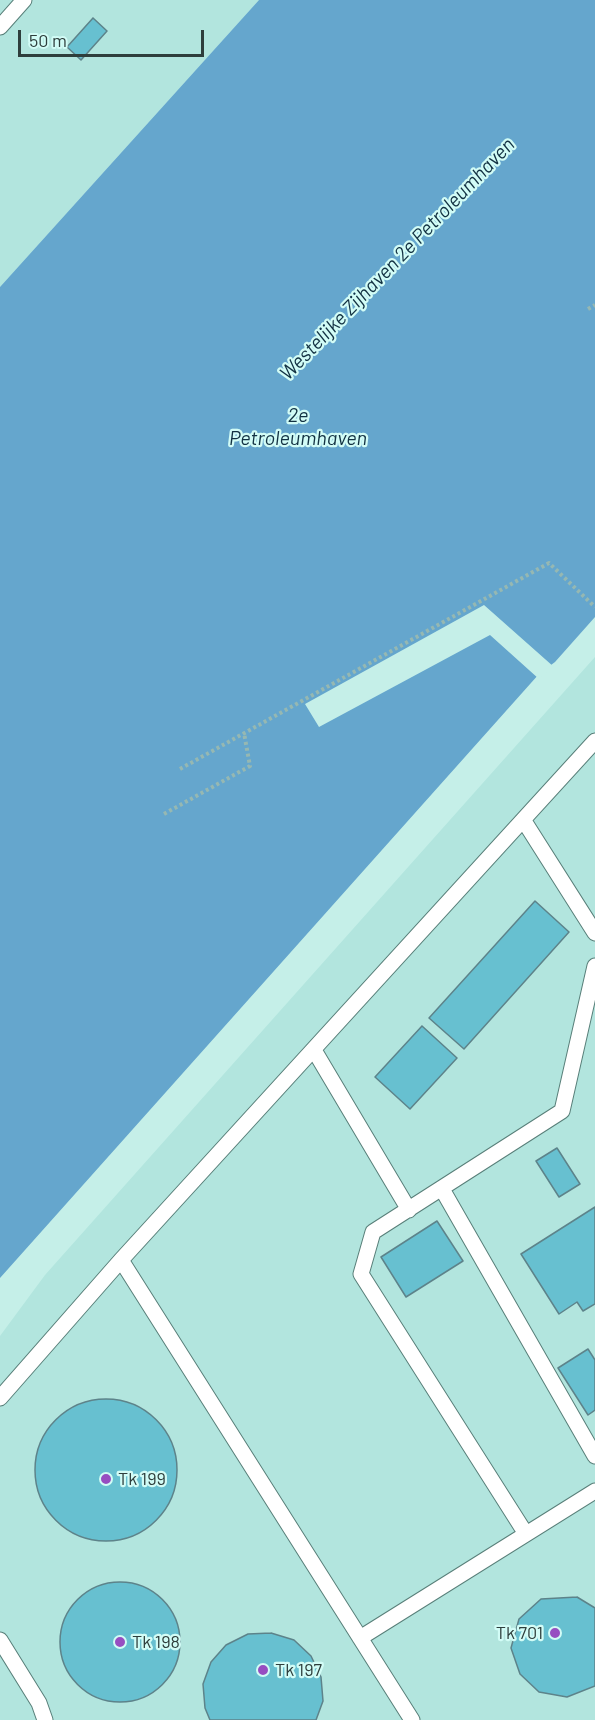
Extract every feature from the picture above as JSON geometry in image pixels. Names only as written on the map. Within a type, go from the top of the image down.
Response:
[{"type":"lane","points":[[0,27],[24,0]]},
{"type":"lane","points":[[0,1398],[121,1260],[595,741]]},
{"type":"lane","points":[[524,821],[595,933]]},
{"type":"lane","points":[[526,1534],[361,1274],[372,1232],[562,1112],[595,970]]},
{"type":"lane","points":[[314,1050],[409,1210]]},
{"type":"lane","points":[[442,1189],[595,1456]]},
{"type":"lane","points":[[121,1260],[412,1720]]},
{"type":"lane","points":[[360,1638],[595,1491]]},
{"type":"lane","points":[[0,1640],[39,1703],[45,1720]]},
{"type":"path","points":[[588,309],[595,304]]},
{"type":"path","points":[[180,769],[549,563],[595,607]]},
{"type":"path","points":[[164,814],[250,766],[244,732]]},
{"type":"shaded area","points":[[0,0],[259,0],[0,287]]},
{"type":"shaded area","points":[[595,657],[595,1720],[0,1720],[0,1336],[45,1275]]},
{"type":"water","name":"2e Petroleumhaven","points":[[259,0],[595,0],[595,617],[555,662],[539,674],[0,1278],[0,287]]},
{"type":"pier","points":[[484,605],[554,667],[539,679],[490,635],[319,727],[305,704]]},
{"type":"building","points":[[93,18],[107,31],[81,60],[67,47]]},
{"type":"building","points":[[535,901],[569,932],[464,1049],[429,1018]]},
{"type":"building","points":[[422,1026],[457,1058],[410,1109],[375,1077]]},
{"type":"building","points":[[557,1148],[580,1184],[559,1197],[536,1161]]},
{"type":"building","points":[[595,1207],[595,1304],[583,1311],[577,1302],[559,1314],[521,1254]]},
{"type":"building","points":[[437,1221],[463,1261],[406,1297],[381,1257]]},
{"type":"building","points":[[588,1349],[595,1360],[595,1410],[588,1415],[558,1368]]},
{"type":"building","name":"Tk 199","points":[[106,1399],[133,1405],[156,1420],[171,1443],[177,1470],[171,1497],[156,1520],[133,1535],[106,1541],[79,1535],[56,1520],[41,1497],[35,1470],[41,1443],[56,1420],[79,1405]]},
{"type":"building","name":"Tk 198","points":[[120,1582],[143,1587],[162,1600],[175,1619],[180,1642],[175,1665],[162,1684],[143,1697],[120,1702],[97,1697],[78,1684],[65,1665],[60,1642],[65,1619],[78,1600],[97,1587]]},
{"type":"building","name":"Tk 701","points":[[577,1597],[595,1608],[595,1686],[567,1697],[539,1692],[520,1674],[511,1648],[519,1619],[541,1599]]},
{"type":"building","name":"Tk 197","points":[[271,1633],[294,1640],[311,1656],[321,1677],[323,1701],[316,1720],[210,1720],[205,1708],[203,1684],[211,1662],[226,1645],[248,1634]]},
{"type":"place","name":"Tk 199","points":[[106,1479]]},
{"type":"place","name":"Tk 701","points":[[555,1633]]},
{"type":"place","name":"Tk 198","points":[[120,1642]]},
{"type":"place","name":"Tk 197","points":[[263,1670]]},
{"type":"water label","name":"Westelijke Zijhaven 2e Petroleumhaven","points":[[397,259]]}]
